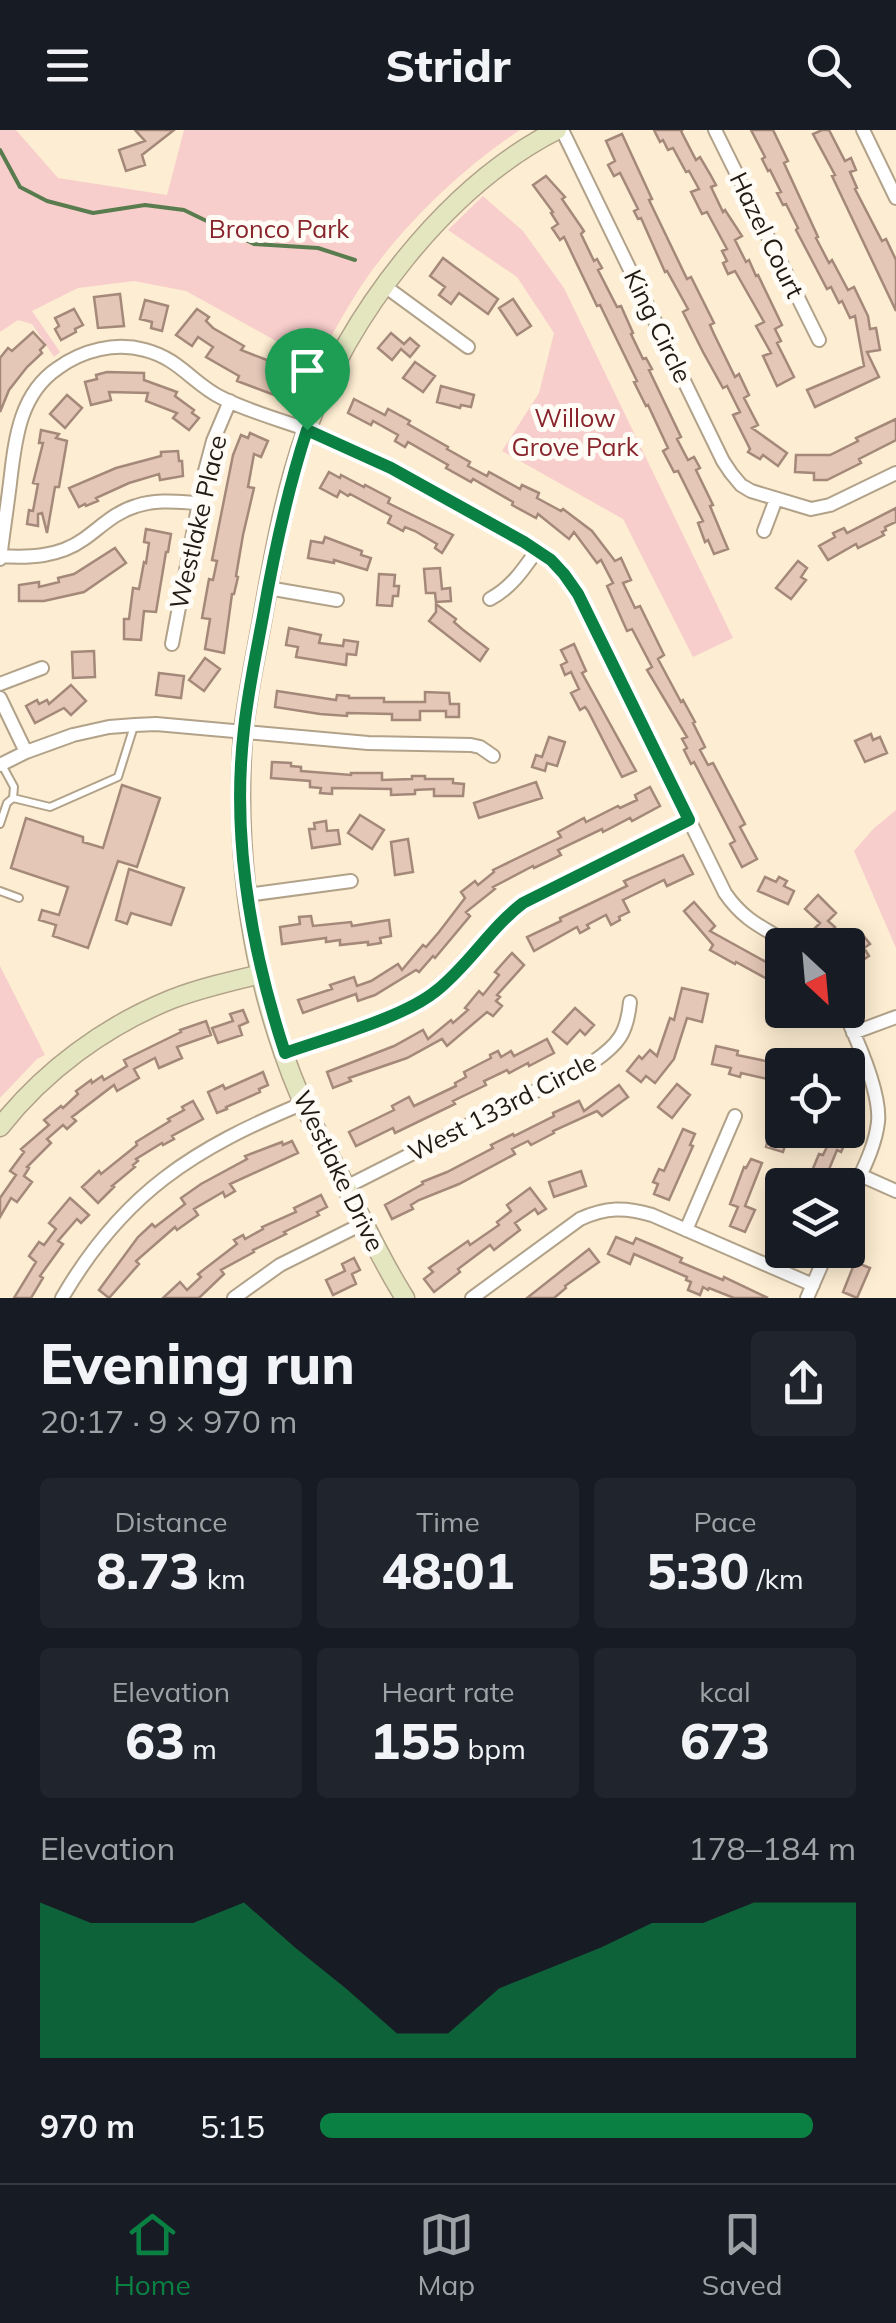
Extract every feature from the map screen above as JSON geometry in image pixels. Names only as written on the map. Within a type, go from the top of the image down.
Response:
[{"type":"street","name":"Westlake Drive","points":[[406,1298],[304,1102],[261,974],[247,895],[241,826],[244,732],[284,509],[307,430],[344,350],[424,238],[508,160],[560,130]]},
{"type":"street","name":"King Circle","points":[[560,130],[731,474],[751,491],[811,510],[896,473]]},
{"type":"street","name":"Hazel Court","points":[[715,130],[819,340]]},
{"type":"street","points":[[863,130],[896,198]]},
{"type":"street","points":[[386,287],[468,347]]},
{"type":"street","points":[[199,503],[162,501],[136,506],[106,521],[72,547],[40,556],[0,557],[16,435],[34,392],[58,367],[105,348],[147,350],[178,364],[206,388],[230,401],[391,468],[537,550],[564,574],[578,594],[725,893],[740,913],[765,930]]},
{"type":"street","name":"Westlake Place","points":[[172,644],[213,441],[230,401]]},
{"type":"street","points":[[764,531],[776,500]]},
{"type":"street","points":[[490,599],[516,580],[537,550]]},
{"type":"street","points":[[268,588],[336,600]]},
{"type":"street","points":[[0,684],[42,668]]},
{"type":"street","points":[[0,698],[26,752]]},
{"type":"street","points":[[1,765],[73,735],[109,727],[156,724],[368,743],[471,744],[494,756]]},
{"type":"street","points":[[285,1053],[424,1000],[458,972],[523,903],[689,820]]},
{"type":"street","points":[[247,895],[351,881]]},
{"type":"street","points":[[0,1128],[46,1079],[85,1046],[116,1027],[174,998],[261,974]]},
{"type":"street","name":"West 133rd Circle","points":[[346,1187],[593,1062],[626,1030],[630,1002]]},
{"type":"street","points":[[853,1033],[896,1018]]},
{"type":"street","points":[[851,1028],[874,1088],[879,1118],[863,1168]]},
{"type":"street","points":[[62,1298],[101,1239],[156,1182],[202,1150],[304,1102]]},
{"type":"street","points":[[686,1230],[735,1116]]},
{"type":"street","points":[[865,1177],[896,1190]]},
{"type":"street","points":[[472,1298],[570,1225],[615,1208],[632,1209],[686,1230],[810,1291],[820,1268]]},
{"type":"street","points":[[234,1298],[280,1265],[364,1223]]},
{"type":"lane","points":[[7,800],[50,807],[118,777],[135,725]]},
{"type":"lane","points":[[0,824],[14,787],[1,765]]},
{"type":"lane","points":[[0,891],[18,898]]},
{"type":"green space","name":"Bronco Park","points":[[0,130],[16,130],[58,178],[167,195],[184,130],[520,130],[458,178],[400,235],[361,286],[316,363],[186,291],[134,281],[78,288],[32,311],[60,352],[54,357],[32,324],[18,320],[0,332]]},
{"type":"green space","name":"Willow Grove Park","points":[[483,196],[523,231],[564,288],[733,638],[693,657],[623,519],[502,451],[539,393],[554,333],[517,277],[448,230]]},
{"type":"green space","points":[[896,810],[896,948],[854,851]]},
{"type":"green space","points":[[0,966],[45,1055],[0,1098]]},
{"type":"building","points":[[135,130],[174,130],[142,155],[145,165],[126,171],[119,150],[145,141]]},
{"type":"building","points":[[654,130],[683,130],[696,160],[700,157],[716,185],[711,187],[723,212],[742,236],[735,240],[758,275],[782,325],[775,329],[781,341],[777,343],[794,377],[777,386],[763,356],[771,353],[756,326],[764,322],[735,271],[728,274],[722,251],[727,249],[691,192],[699,189],[689,171],[686,172],[673,148],[668,150],[663,140],[660,142]]},
{"type":"building","points":[[751,130],[773,130],[829,263],[832,260],[848,290],[854,287],[870,329],[876,328],[880,350],[867,352],[879,377],[815,407],[807,390],[864,366],[855,316],[850,318],[831,287],[827,289],[777,193],[781,192]]},
{"type":"building","points":[[829,130],[845,161],[851,158],[856,170],[850,172],[855,189],[896,260],[896,311],[813,134]]},
{"type":"building","points":[[622,134],[687,279],[691,277],[735,377],[739,374],[749,395],[744,398],[758,425],[752,428],[787,453],[778,466],[763,455],[760,459],[748,452],[733,415],[740,412],[703,352],[683,312],[688,309],[634,211],[638,209],[620,173],[614,176],[608,165],[615,161],[606,141]]},
{"type":"building","points":[[546,176],[565,197],[562,199],[584,231],[581,234],[594,261],[597,259],[602,268],[598,270],[617,307],[621,306],[643,359],[652,369],[649,370],[681,437],[677,439],[688,460],[694,457],[700,468],[696,470],[728,549],[714,554],[708,540],[705,542],[698,523],[703,521],[678,471],[674,472],[663,451],[668,448],[634,382],[637,381],[564,237],[560,240],[552,228],[558,224],[553,212],[533,185]]},
{"type":"building","points":[[443,258],[498,299],[488,314],[459,293],[451,304],[439,295],[445,287],[430,276]]},
{"type":"building","points":[[120,294],[124,326],[98,328],[94,297]]},
{"type":"building","points":[[513,299],[531,326],[517,335],[499,308]]},
{"type":"building","points":[[145,300],[168,306],[162,331],[151,328],[152,322],[140,319]]},
{"type":"building","points":[[74,309],[83,325],[61,340],[55,318]]},
{"type":"building","points":[[197,309],[209,317],[206,321],[213,328],[244,346],[241,350],[272,362],[270,368],[298,380],[292,394],[285,391],[282,398],[237,381],[239,376],[206,357],[213,347],[198,337],[192,346],[176,335]]},
{"type":"building","points":[[33,332],[45,345],[42,353],[9,390],[0,412],[0,358]]},
{"type":"building","points":[[391,333],[404,344],[410,338],[419,346],[410,357],[401,349],[392,360],[378,348]]},
{"type":"building","points":[[415,362],[435,376],[423,392],[403,378]]},
{"type":"building","points":[[107,372],[144,373],[144,380],[177,392],[175,396],[199,418],[189,430],[173,418],[177,413],[146,401],[148,393],[109,392],[111,400],[91,405],[85,382]]},
{"type":"building","points":[[441,386],[474,395],[471,407],[437,402]]},
{"type":"building","points":[[67,395],[82,408],[65,428],[50,414]]},
{"type":"building","points":[[354,399],[385,415],[388,409],[410,421],[408,424],[487,476],[489,472],[520,489],[522,485],[539,493],[537,498],[563,509],[592,531],[615,561],[621,558],[631,580],[623,583],[635,608],[640,606],[664,655],[658,659],[695,722],[705,747],[700,750],[708,765],[713,763],[745,824],[740,827],[757,859],[742,867],[730,844],[735,841],[684,750],[687,748],[682,739],[687,737],[647,670],[652,667],[632,629],[627,631],[607,586],[613,583],[601,560],[597,563],[574,532],[569,539],[538,514],[536,518],[512,505],[513,502],[446,468],[448,465],[408,442],[405,447],[395,441],[398,435],[373,421],[371,425],[348,413]]},
{"type":"building","points":[[896,419],[896,440],[859,459],[861,463],[827,480],[814,480],[814,473],[795,472],[796,455],[830,455]]},
{"type":"building","points":[[41,430],[59,434],[56,438],[67,441],[47,533],[42,513],[38,514],[38,526],[27,524],[38,484],[33,483],[43,443],[39,443]]},
{"type":"building","points":[[250,433],[268,441],[261,457],[254,454],[248,487],[254,488],[224,653],[205,649],[210,619],[202,618],[209,579],[213,580],[217,561],[212,560],[233,455],[241,435],[248,438]]},
{"type":"building","points":[[178,451],[183,476],[160,480],[159,474],[129,483],[79,507],[69,488],[116,468],[161,456],[161,452]]},
{"type":"building","points":[[329,472],[365,485],[390,498],[388,503],[453,535],[442,553],[435,548],[437,544],[415,531],[405,527],[403,531],[388,523],[391,516],[350,494],[340,491],[337,497],[320,488]]},
{"type":"building","points":[[896,508],[896,522],[885,527],[884,535],[858,548],[856,544],[828,560],[819,546],[835,537],[833,533],[844,528],[847,533]]},
{"type":"building","points":[[146,529],[171,534],[156,612],[144,611],[141,640],[124,639],[124,619],[129,619],[133,588],[139,589],[146,563]]},
{"type":"building","points":[[325,537],[371,558],[367,570],[334,560],[308,558],[311,541],[323,543]]},
{"type":"building","points":[[115,548],[126,563],[84,592],[44,601],[19,601],[19,585],[39,582],[39,587],[59,582],[58,578],[74,574]]},
{"type":"building","points":[[798,561],[807,568],[801,577],[806,580],[791,599],[776,588]]},
{"type":"building","points":[[440,568],[442,589],[450,588],[451,601],[436,602],[435,593],[426,593],[424,569]]},
{"type":"building","points":[[379,574],[395,575],[394,586],[399,586],[392,606],[377,605]]},
{"type":"building","points":[[436,604],[488,649],[480,661],[429,621],[436,612]]},
{"type":"building","points":[[289,628],[321,635],[319,643],[343,646],[344,640],[358,642],[356,655],[347,654],[346,665],[296,657],[298,647],[286,645]]},
{"type":"building","points":[[574,644],[586,671],[582,673],[636,771],[622,777],[588,711],[585,707],[580,710],[571,693],[579,689],[571,672],[565,675],[561,665],[567,662],[561,650]]},
{"type":"building","points":[[94,651],[95,677],[73,678],[72,652]]},
{"type":"building","points":[[205,658],[220,669],[204,691],[189,680]]},
{"type":"building","points":[[159,673],[184,676],[181,698],[156,695]]},
{"type":"building","points":[[71,685],[86,701],[71,715],[64,708],[35,723],[26,706],[37,700],[39,704],[47,700],[49,704]]},
{"type":"building","points":[[277,691],[336,700],[337,695],[384,698],[384,702],[425,702],[425,692],[449,693],[450,704],[459,704],[459,717],[446,717],[446,711],[420,711],[420,720],[392,720],[392,714],[320,714],[275,707]]},
{"type":"building","points":[[871,734],[873,740],[880,737],[887,753],[865,762],[855,741]]},
{"type":"building","points":[[549,737],[565,742],[557,766],[547,763],[545,771],[532,767],[536,755],[542,757]]},
{"type":"building","points":[[272,762],[291,763],[301,767],[301,771],[382,773],[382,780],[412,776],[453,779],[453,783],[464,784],[463,796],[434,796],[434,789],[391,795],[391,789],[332,788],[332,794],[320,793],[321,788],[310,787],[310,781],[271,778]]},
{"type":"building","points":[[536,782],[542,798],[479,818],[474,803]]},
{"type":"building","points":[[122,785],[160,798],[137,867],[118,861],[88,948],[53,936],[56,925],[39,920],[42,910],[59,915],[68,887],[11,868],[26,818],[103,848]]},
{"type":"building","points":[[650,787],[660,806],[558,850],[561,855],[493,887],[466,912],[470,916],[419,972],[416,970],[375,995],[358,1001],[356,994],[303,1013],[298,1000],[332,989],[330,985],[354,977],[357,986],[398,964],[402,970],[439,932],[465,898],[461,892],[475,881],[478,885],[493,870],[561,837],[558,832],[584,818],[586,822],[637,800],[635,795]]},
{"type":"building","points":[[360,815],[384,830],[372,849],[348,833]]},
{"type":"building","points":[[326,821],[327,831],[338,830],[340,844],[312,848],[309,829],[315,829],[314,823]]},
{"type":"building","points":[[408,839],[413,872],[395,875],[391,842]]},
{"type":"building","points":[[683,855],[693,874],[667,886],[664,880],[623,900],[629,912],[611,925],[606,915],[580,933],[577,927],[534,951],[527,937],[627,886],[624,881]]},
{"type":"building","points":[[129,869],[184,888],[171,925],[131,913],[127,924],[116,920]]},
{"type":"building","points":[[765,877],[787,881],[784,886],[794,891],[788,904],[758,891]]},
{"type":"building","points":[[818,895],[836,913],[828,921],[835,927],[815,928],[820,923],[805,909]]},
{"type":"building","points":[[694,902],[715,926],[710,931],[765,961],[765,978],[710,950],[713,945],[684,911]]},
{"type":"building","points":[[311,916],[313,926],[351,922],[352,926],[389,920],[391,936],[368,945],[340,945],[340,940],[326,942],[326,938],[282,944],[280,927],[300,924],[299,917]]},
{"type":"building","points":[[512,953],[524,965],[497,995],[500,997],[496,1001],[502,1006],[493,1016],[487,1012],[447,1046],[442,1039],[333,1088],[327,1072],[394,1046],[423,1030],[428,1039],[451,1020],[453,1023],[468,1010],[465,1008],[479,991],[483,995],[499,975],[495,972]]},
{"type":"building","points":[[682,988],[708,994],[702,1022],[687,1018],[674,1059],[655,1083],[646,1076],[641,1082],[627,1071],[650,1050],[657,1056],[670,1018],[674,1020]]},
{"type":"building","points":[[575,1008],[594,1025],[585,1035],[580,1030],[567,1044],[553,1032]]},
{"type":"building","points":[[243,1010],[248,1022],[239,1026],[242,1035],[218,1043],[212,1028],[233,1021],[230,1014]]},
{"type":"building","points":[[206,1021],[211,1035],[177,1047],[182,1058],[159,1068],[155,1058],[134,1069],[139,1078],[117,1091],[114,1085],[72,1117],[76,1121],[67,1129],[63,1125],[47,1139],[51,1143],[27,1167],[24,1176],[32,1182],[17,1202],[11,1198],[0,1217],[0,1198],[16,1175],[10,1171],[24,1152],[21,1149],[49,1125],[44,1120],[63,1108],[91,1080],[92,1083],[102,1076],[104,1080],[127,1066],[124,1060],[180,1030]]},
{"type":"building","points":[[547,1039],[554,1053],[484,1081],[486,1085],[453,1101],[455,1104],[395,1133],[393,1128],[356,1146],[349,1132],[394,1110],[392,1106],[409,1097],[414,1106],[456,1086],[466,1077],[464,1072],[491,1058],[490,1055],[498,1051],[501,1057],[511,1051],[514,1056]]},
{"type":"building","points":[[716,1046],[738,1051],[737,1055],[765,1061],[765,1078],[729,1074],[731,1068],[712,1064]]},
{"type":"building","points":[[263,1072],[268,1085],[217,1113],[208,1092]]},
{"type":"building","points":[[677,1084],[690,1095],[672,1118],[658,1107]]},
{"type":"building","points":[[619,1085],[628,1097],[602,1116],[597,1111],[531,1145],[528,1141],[512,1149],[515,1154],[419,1200],[411,1205],[413,1209],[392,1219],[385,1205],[422,1182],[579,1101],[584,1111]]},
{"type":"building","points":[[193,1101],[203,1119],[136,1159],[135,1167],[98,1203],[82,1187],[136,1142]]},
{"type":"building","points":[[683,1129],[695,1134],[690,1145],[693,1146],[669,1200],[654,1194],[658,1184],[653,1182],[659,1169],[664,1171]]},
{"type":"building","points":[[292,1141],[298,1153],[230,1184],[235,1191],[225,1197],[223,1192],[194,1209],[198,1215],[177,1230],[175,1227],[136,1261],[139,1264],[109,1298],[99,1290],[138,1237],[185,1204],[181,1198],[247,1159],[245,1156]]},
{"type":"building","points":[[826,1148],[843,1148],[841,1152],[837,1150],[830,1168],[813,1168],[819,1154],[823,1155]]},
{"type":"building","points":[[751,1159],[762,1163],[745,1206],[755,1210],[745,1232],[730,1226],[738,1207],[730,1204]]},
{"type":"building","points":[[581,1171],[586,1186],[554,1197],[549,1182]]},
{"type":"building","points":[[530,1188],[546,1209],[538,1214],[535,1209],[515,1223],[520,1230],[494,1250],[490,1245],[434,1292],[424,1279],[433,1272],[429,1268],[499,1225],[497,1222],[511,1211],[507,1205]]},
{"type":"building","points":[[321,1195],[327,1207],[317,1212],[319,1215],[221,1270],[224,1274],[199,1298],[163,1298],[180,1282],[187,1290],[201,1277],[198,1274],[237,1244],[234,1240],[243,1235],[245,1239]]},
{"type":"building","points":[[70,1198],[89,1215],[81,1223],[77,1219],[58,1241],[63,1244],[40,1276],[43,1278],[31,1298],[14,1298],[36,1262],[29,1256],[56,1229],[49,1223]]},
{"type":"building","points":[[616,1237],[633,1244],[636,1238],[682,1258],[680,1262],[768,1298],[734,1298],[703,1287],[700,1295],[688,1290],[691,1282],[687,1277],[634,1254],[630,1264],[608,1254]]},
{"type":"building","points":[[589,1249],[599,1262],[554,1298],[527,1298]]},
{"type":"building","points":[[354,1258],[360,1270],[352,1274],[356,1284],[333,1295],[326,1280],[345,1271],[342,1264]]},
{"type":"building","points":[[853,1268],[870,1268],[857,1298],[843,1292]]},
{"type":"waterway","points":[[0,150],[20,187],[47,201],[93,213],[145,205],[184,210],[254,244],[318,248],[355,260]]},
{"type":"route","points":[[307,430],[391,468],[551,560],[578,594],[689,820],[523,903],[458,972],[424,1000],[285,1053],[256,955],[244,874],[241,796],[251,681],[284,509],[307,430]]}]
